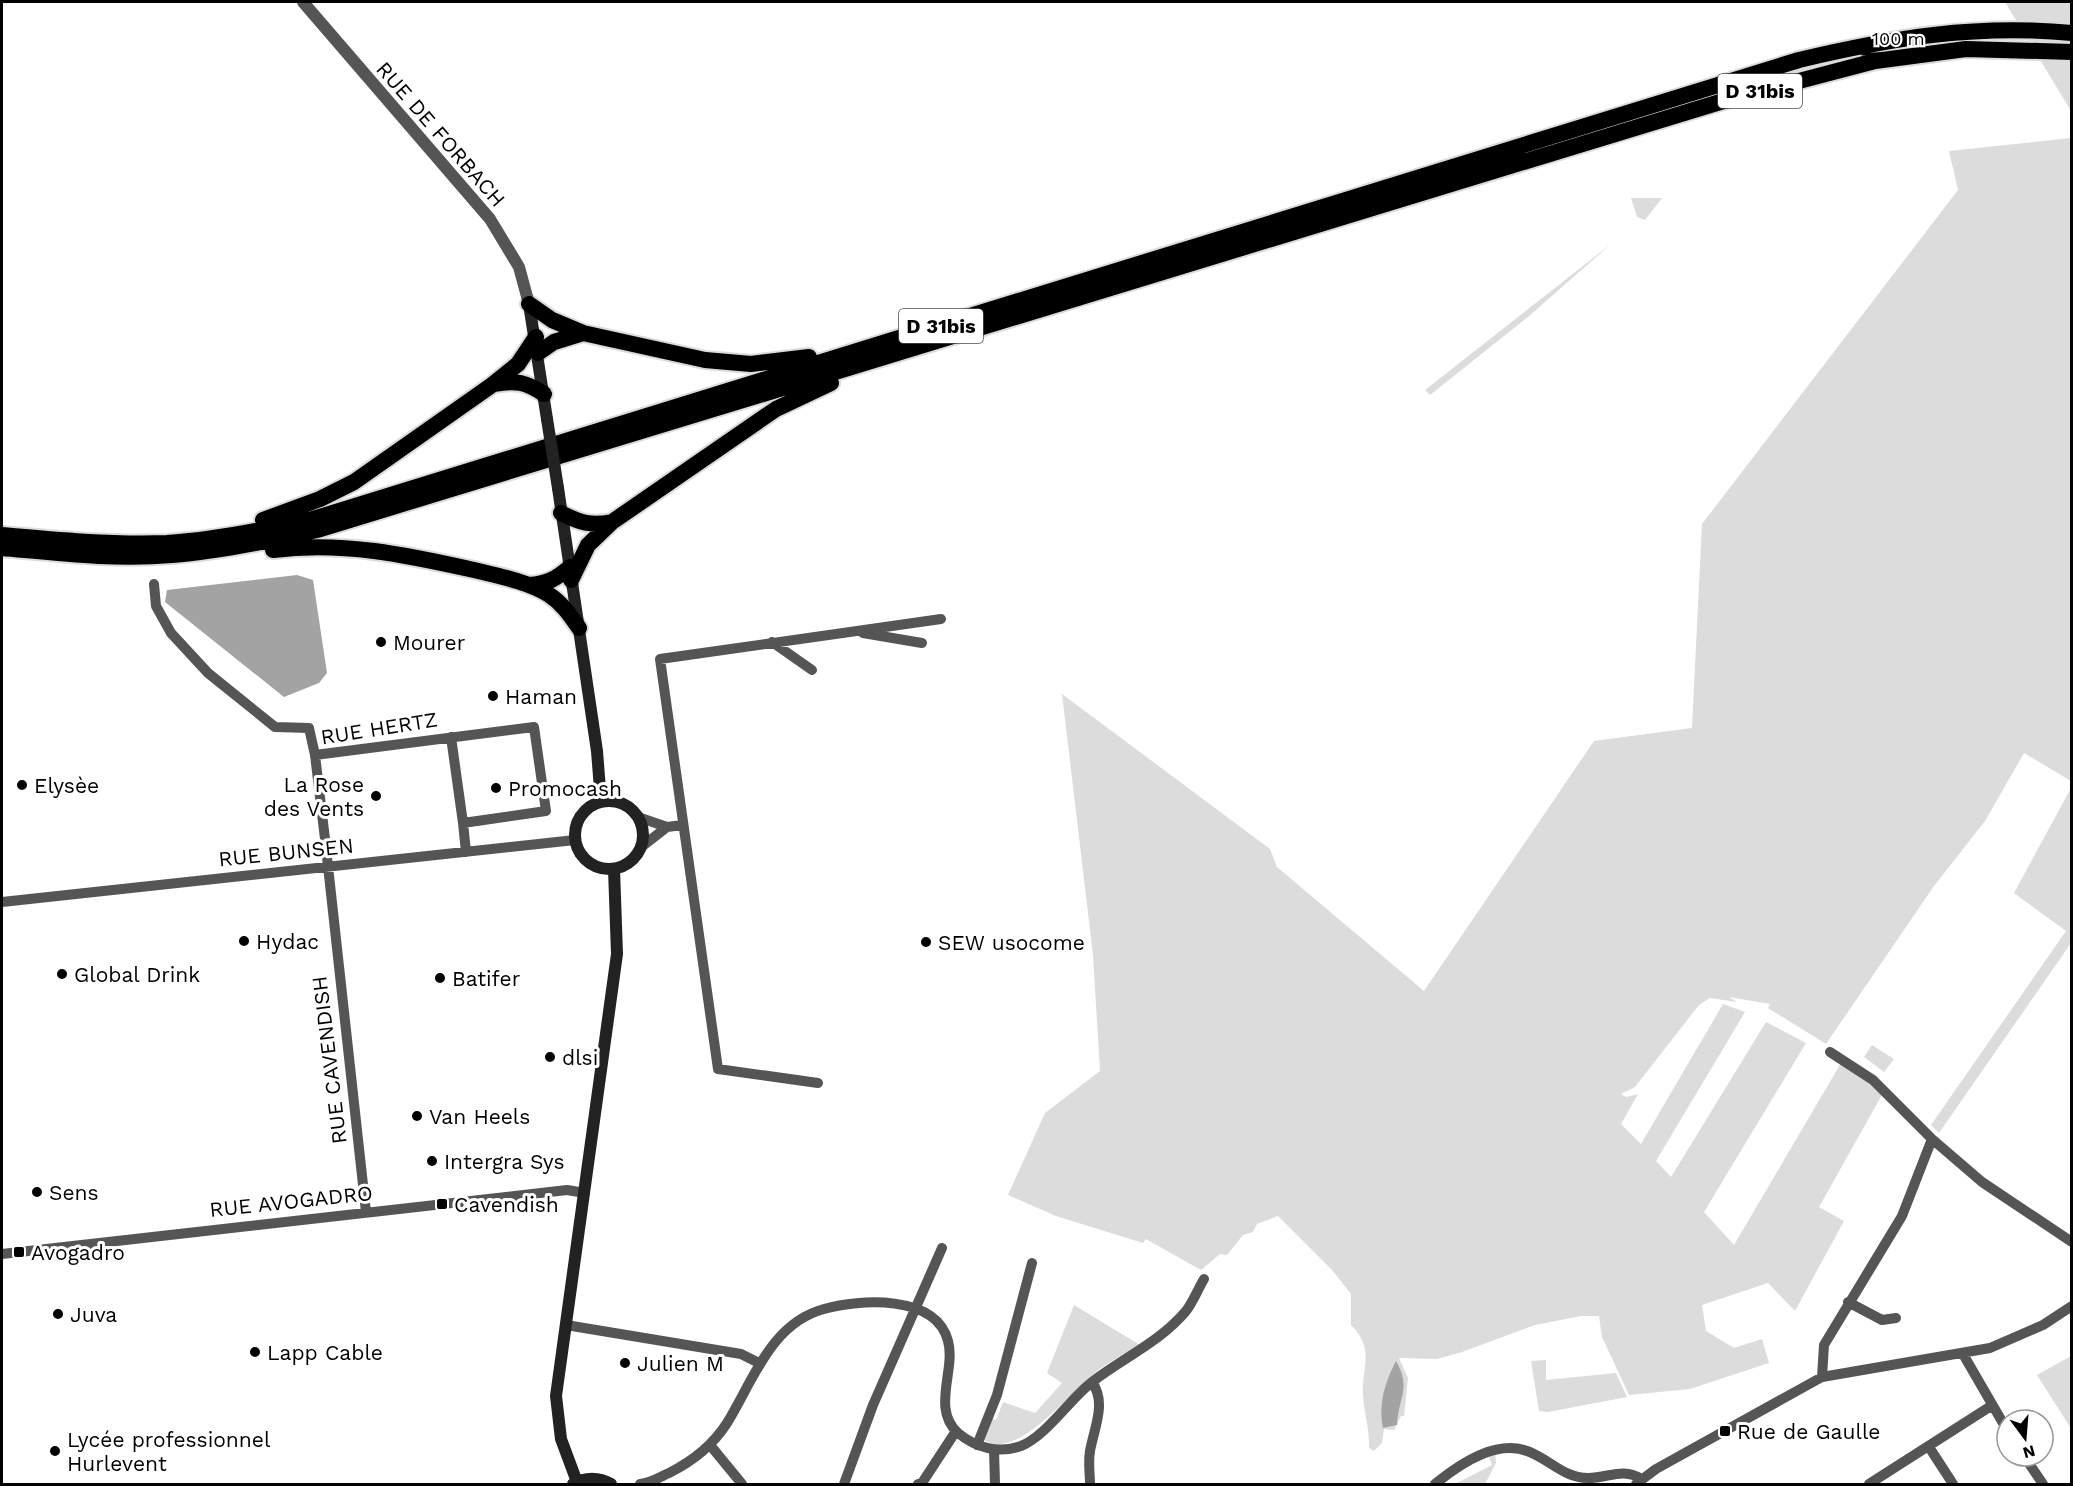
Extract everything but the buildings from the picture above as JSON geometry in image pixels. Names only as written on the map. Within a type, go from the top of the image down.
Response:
[{"type":"highway","name":"D 31bis","points":[[2,535],[170,549],[313,519],[1798,60],[1870,43],[1964,30],[2072,33]]},
{"type":"highway","name":"D 31bis","points":[[2,548],[77,555],[255,545],[317,530],[1730,99],[1875,61],[1966,49],[2072,52]]},
{"type":"highway","points":[[529,304],[552,320],[583,333],[705,360],[751,364],[795,361],[850,347],[887,343]]},
{"type":"highway","points":[[170,549],[279,515],[320,499],[354,482],[492,385],[537,345],[583,333]]},
{"type":"highway","points":[[529,585],[544,584],[570,574],[588,545],[612,522],[776,409],[824,385],[897,360],[951,336]]},
{"type":"highway","points":[[492,385],[512,381],[528,383],[544,394]]},
{"type":"highway","points":[[561,513],[579,523],[595,525],[612,522]]},
{"type":"highway","points":[[170,549],[212,558],[301,546],[353,547],[407,555],[529,585],[558,601],[579,628]]},
{"type":"main road","points":[[529,304],[597,751],[601,802]]},
{"type":"main road","points":[[601,802],[617,802],[631,808],[638,817],[643,829],[640,848],[636,856],[625,866],[614,869],[599,868],[588,862],[579,852],[575,840],[576,828],[581,816],[588,808],[601,802]]},
{"type":"main road","points":[[611,1485],[598,1479],[575,1483],[561,1439],[556,1396],[617,954],[614,869]]},
{"type":"street","name":"RUE DE FORBACH","points":[[303,2],[490,219],[519,267],[529,304]]},
{"type":"street","points":[[154,584],[156,606],[171,633],[208,673],[275,727],[309,728],[315,754]]},
{"type":"street","points":[[818,1083],[718,1069],[660,659],[941,619]]},
{"type":"street","points":[[852,631],[922,643]]},
{"type":"street","points":[[772,642],[813,670]]},
{"type":"street","name":"RUE HERTZ","points":[[327,867],[315,754],[451,737],[534,727],[546,811],[463,824],[451,737]]},
{"type":"street","points":[[638,817],[667,827],[683,825]]},
{"type":"street","points":[[463,824],[466,852]]},
{"type":"street","points":[[640,848],[667,827]]},
{"type":"street","name":"RUE BUNSEN","points":[[2,902],[575,840]]},
{"type":"street","name":"RUE CAVENDISH","points":[[327,867],[366,1212]]},
{"type":"street","points":[[1830,1052],[1873,1080],[1932,1139],[1982,1182],[2072,1242]]},
{"type":"street","points":[[1822,1377],[1824,1345],[1902,1216],[1932,1139]]},
{"type":"street","name":"RUE AVOGADRO","points":[[2,1254],[567,1190],[585,1194]]},
{"type":"street","points":[[844,1485],[873,1405],[942,1248]]},
{"type":"street","points":[[977,1444],[997,1395],[1032,1263]]},
{"type":"street","points":[[645,1484],[688,1463],[710,1444],[726,1424],[759,1363],[782,1334],[810,1312],[848,1302],[891,1302],[915,1309],[939,1324],[948,1340],[950,1359],[944,1388],[948,1417],[957,1431],[977,1444],[994,1450],[1024,1445],[1092,1382],[1152,1342],[1186,1310],[1204,1279]]},
{"type":"street","points":[[1848,1302],[1882,1320],[1896,1318]]},
{"type":"street","points":[[1435,1485],[1450,1472],[1478,1456],[1489,1451],[1513,1447],[1534,1453],[1570,1474],[1588,1478],[1623,1471],[1639,1482],[1822,1377],[1962,1354],[2001,1343],[2043,1325],[2072,1306]]},
{"type":"street","points":[[566,1325],[741,1354],[759,1363]]},
{"type":"street","points":[[1962,1354],[1995,1412]]},
{"type":"street","points":[[1090,1485],[1090,1453],[1100,1403],[1097,1389],[1092,1382]]},
{"type":"street","points":[[1869,1485],[1991,1406]]},
{"type":"street","points":[[918,1485],[922,1483],[957,1431]]},
{"type":"street","points":[[710,1444],[742,1485]]},
{"type":"street","points":[[1929,1447],[1953,1485]]},
{"type":"street","points":[[994,1450],[995,1485]]},
{"type":"street","points":[[2032,1468],[2043,1485]]},
{"type":"shaded area","points":[[2005,2],[2071,2],[2071,111]]},
{"type":"shaded area","points":[[2071,138],[2071,781],[2024,753],[1985,821],[1934,886],[1826,1044],[1768,1008],[1770,1004],[1729,997],[1737,1002],[1710,998],[1699,1005],[1635,1087],[1621,1094],[1626,1097],[1638,1094],[1621,1124],[1641,1144],[1723,1004],[1745,1012],[1656,1161],[1671,1177],[1766,1022],[1806,1043],[1704,1212],[1734,1245],[1841,1063],[1883,1093],[1819,1207],[1844,1221],[1795,1311],[1768,1283],[1702,1305],[1706,1331],[1734,1348],[1762,1339],[1769,1363],[1690,1389],[1629,1395],[1602,1337],[1599,1316],[1581,1316],[1535,1325],[1437,1359],[1399,1358],[1408,1378],[1404,1416],[1401,1416],[1394,1430],[1384,1429],[1382,1443],[1374,1451],[1369,1448],[1363,1396],[1365,1351],[1359,1334],[1351,1325],[1351,1294],[1333,1271],[1278,1216],[1257,1224],[1253,1232],[1243,1235],[1227,1255],[1220,1254],[1201,1270],[1146,1239],[1143,1243],[1056,1216],[1008,1195],[1045,1113],[1100,1071],[1093,955],[1062,694],[1270,849],[1277,867],[1424,991],[1594,741],[1692,728],[1702,524],[1958,190],[1949,151]]},
{"type":"shaded area","points":[[1631,198],[1662,198],[1645,220],[1637,217]]},
{"type":"shaded area","points":[[1611,244],[1528,317],[1430,395],[1425,390]]},
{"type":"shaded area","points":[[297,575],[313,580],[327,673],[319,683],[284,697],[165,602],[167,590]]},
{"type":"shaded area","points":[[2071,788],[2071,943],[1939,1133],[1931,1125],[2066,931],[2014,893]]},
{"type":"shaded area","points":[[1872,1045],[1894,1059],[1884,1072],[1864,1057]]},
{"type":"shaded area","points":[[1074,1305],[1140,1345],[1101,1368],[1027,1433],[1012,1441],[997,1444],[984,1440],[992,1419],[996,1420],[1003,1402],[1035,1413],[1062,1383],[1047,1373]]},
{"type":"shaded area","points":[[2071,1356],[2072,1426],[2070,1427],[2037,1375]]},
{"type":"shaded area","points":[[1546,1360],[1546,1380],[1616,1373],[1627,1397],[1548,1412],[1539,1411],[1531,1361]]},
{"type":"shaded area","points":[[1396,1361],[1404,1386],[1397,1425],[1383,1428],[1381,1410],[1384,1393]]},
{"type":"shaded area","points":[[1495,1450],[1496,1463],[1485,1484],[1455,1484],[1492,1465],[1487,1452]]},
{"type":"place","name":"Mourer","points":[[381,642]]},
{"type":"place","name":"Haman","points":[[493,696]]},
{"type":"place","name":"Elysèe","points":[[22,785]]},
{"type":"place","name":"Promocash","points":[[496,788]]},
{"type":"place","name":"La Rose des Vents","points":[[376,796]]},
{"type":"place","name":"Hydac","points":[[244,941]]},
{"type":"place","name":"SEW usocome","points":[[926,942]]},
{"type":"place","name":"Global Drink","points":[[62,974]]},
{"type":"place","name":"Batifer","points":[[440,978]]},
{"type":"place","name":"dlsi","points":[[550,1057]]},
{"type":"place","name":"Van Heels","points":[[417,1116]]},
{"type":"place","name":"Intergra Sys","points":[[432,1161]]},
{"type":"place","name":"Sens","points":[[37,1192]]},
{"type":"place","name":"Cavendish","points":[[442,1204]]},
{"type":"place","name":"Avogadro","points":[[19,1252]]},
{"type":"place","name":"Juva","points":[[58,1314]]},
{"type":"place","name":"Lapp Cable","points":[[255,1352]]},
{"type":"place","name":"Julien M","points":[[625,1363]]},
{"type":"place","name":"Rue de Gaulle","points":[[1725,1431]]},
{"type":"place","name":"Lycée professionnel Hurlevent","points":[[55,1451]]}]
